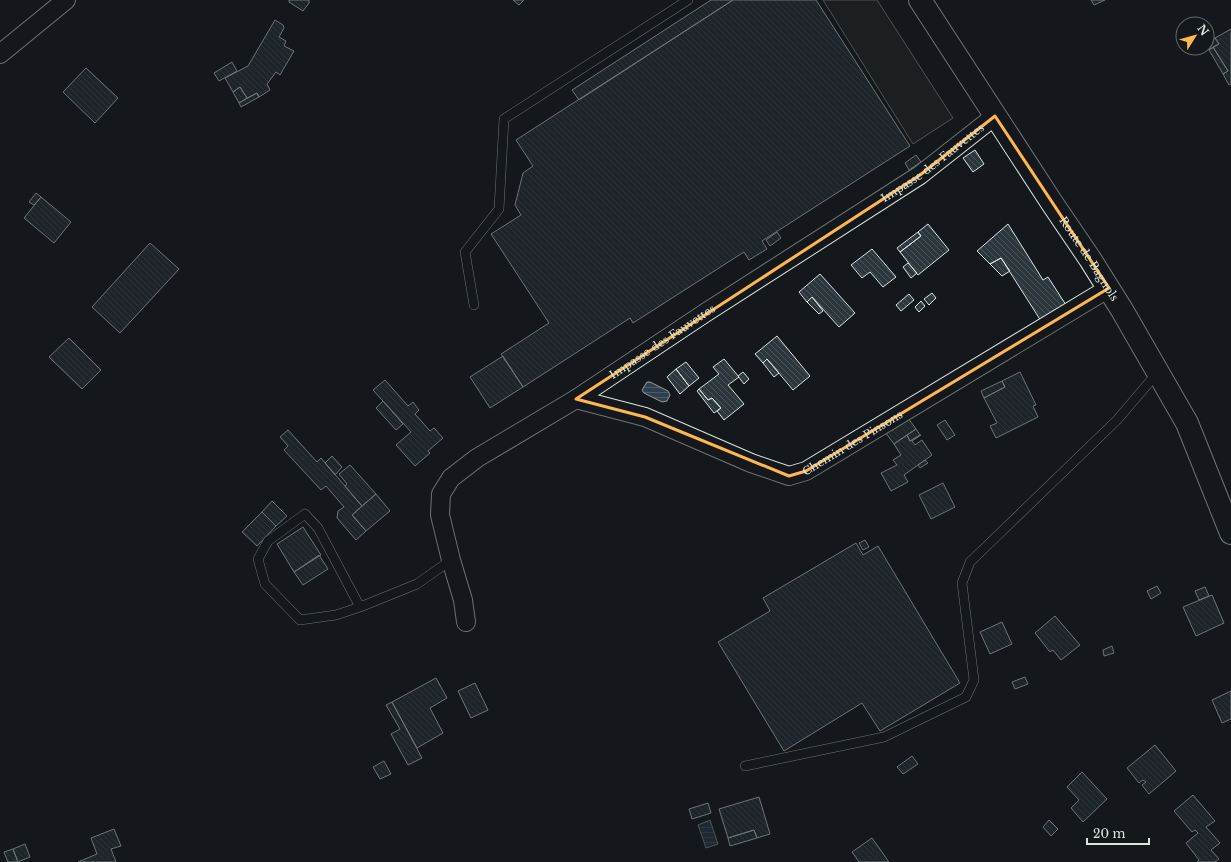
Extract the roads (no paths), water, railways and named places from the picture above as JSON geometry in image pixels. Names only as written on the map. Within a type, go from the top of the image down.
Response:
[{"type":"main road","name":"Route de Bagnols","points":[[920,0],[1109,288],[1186,423],[1231,533]]},
{"type":"street","points":[[2,50],[66,0]]},
{"type":"street","name":"Impasse des Fauvettes","points":[[466,622],[463,600],[440,515],[441,494],[451,478],[477,458],[576,399],[705,312],[920,175],[995,116]]},
{"type":"street","name":"Chemin des Pinsons","points":[[576,399],[645,417],[751,463],[789,476],[806,471],[1109,288]]},
{"type":"lane","points":[[474,304],[465,252],[500,209],[504,119],[688,0]]},
{"type":"lane","points":[[745,766],[884,737],[966,697],[974,680],[962,583],[970,562],[1116,420],[1158,372]]},
{"type":"lane","points":[[360,607],[318,528],[306,514],[268,541],[258,559],[265,584],[300,620],[336,615],[360,607],[418,584],[451,560]]},
{"type":"water","points":[[647,382],[668,391],[670,395],[667,401],[662,402],[644,393],[642,390]]},
{"type":"water","points":[[710,820],[718,844],[706,848],[698,825]]}]
